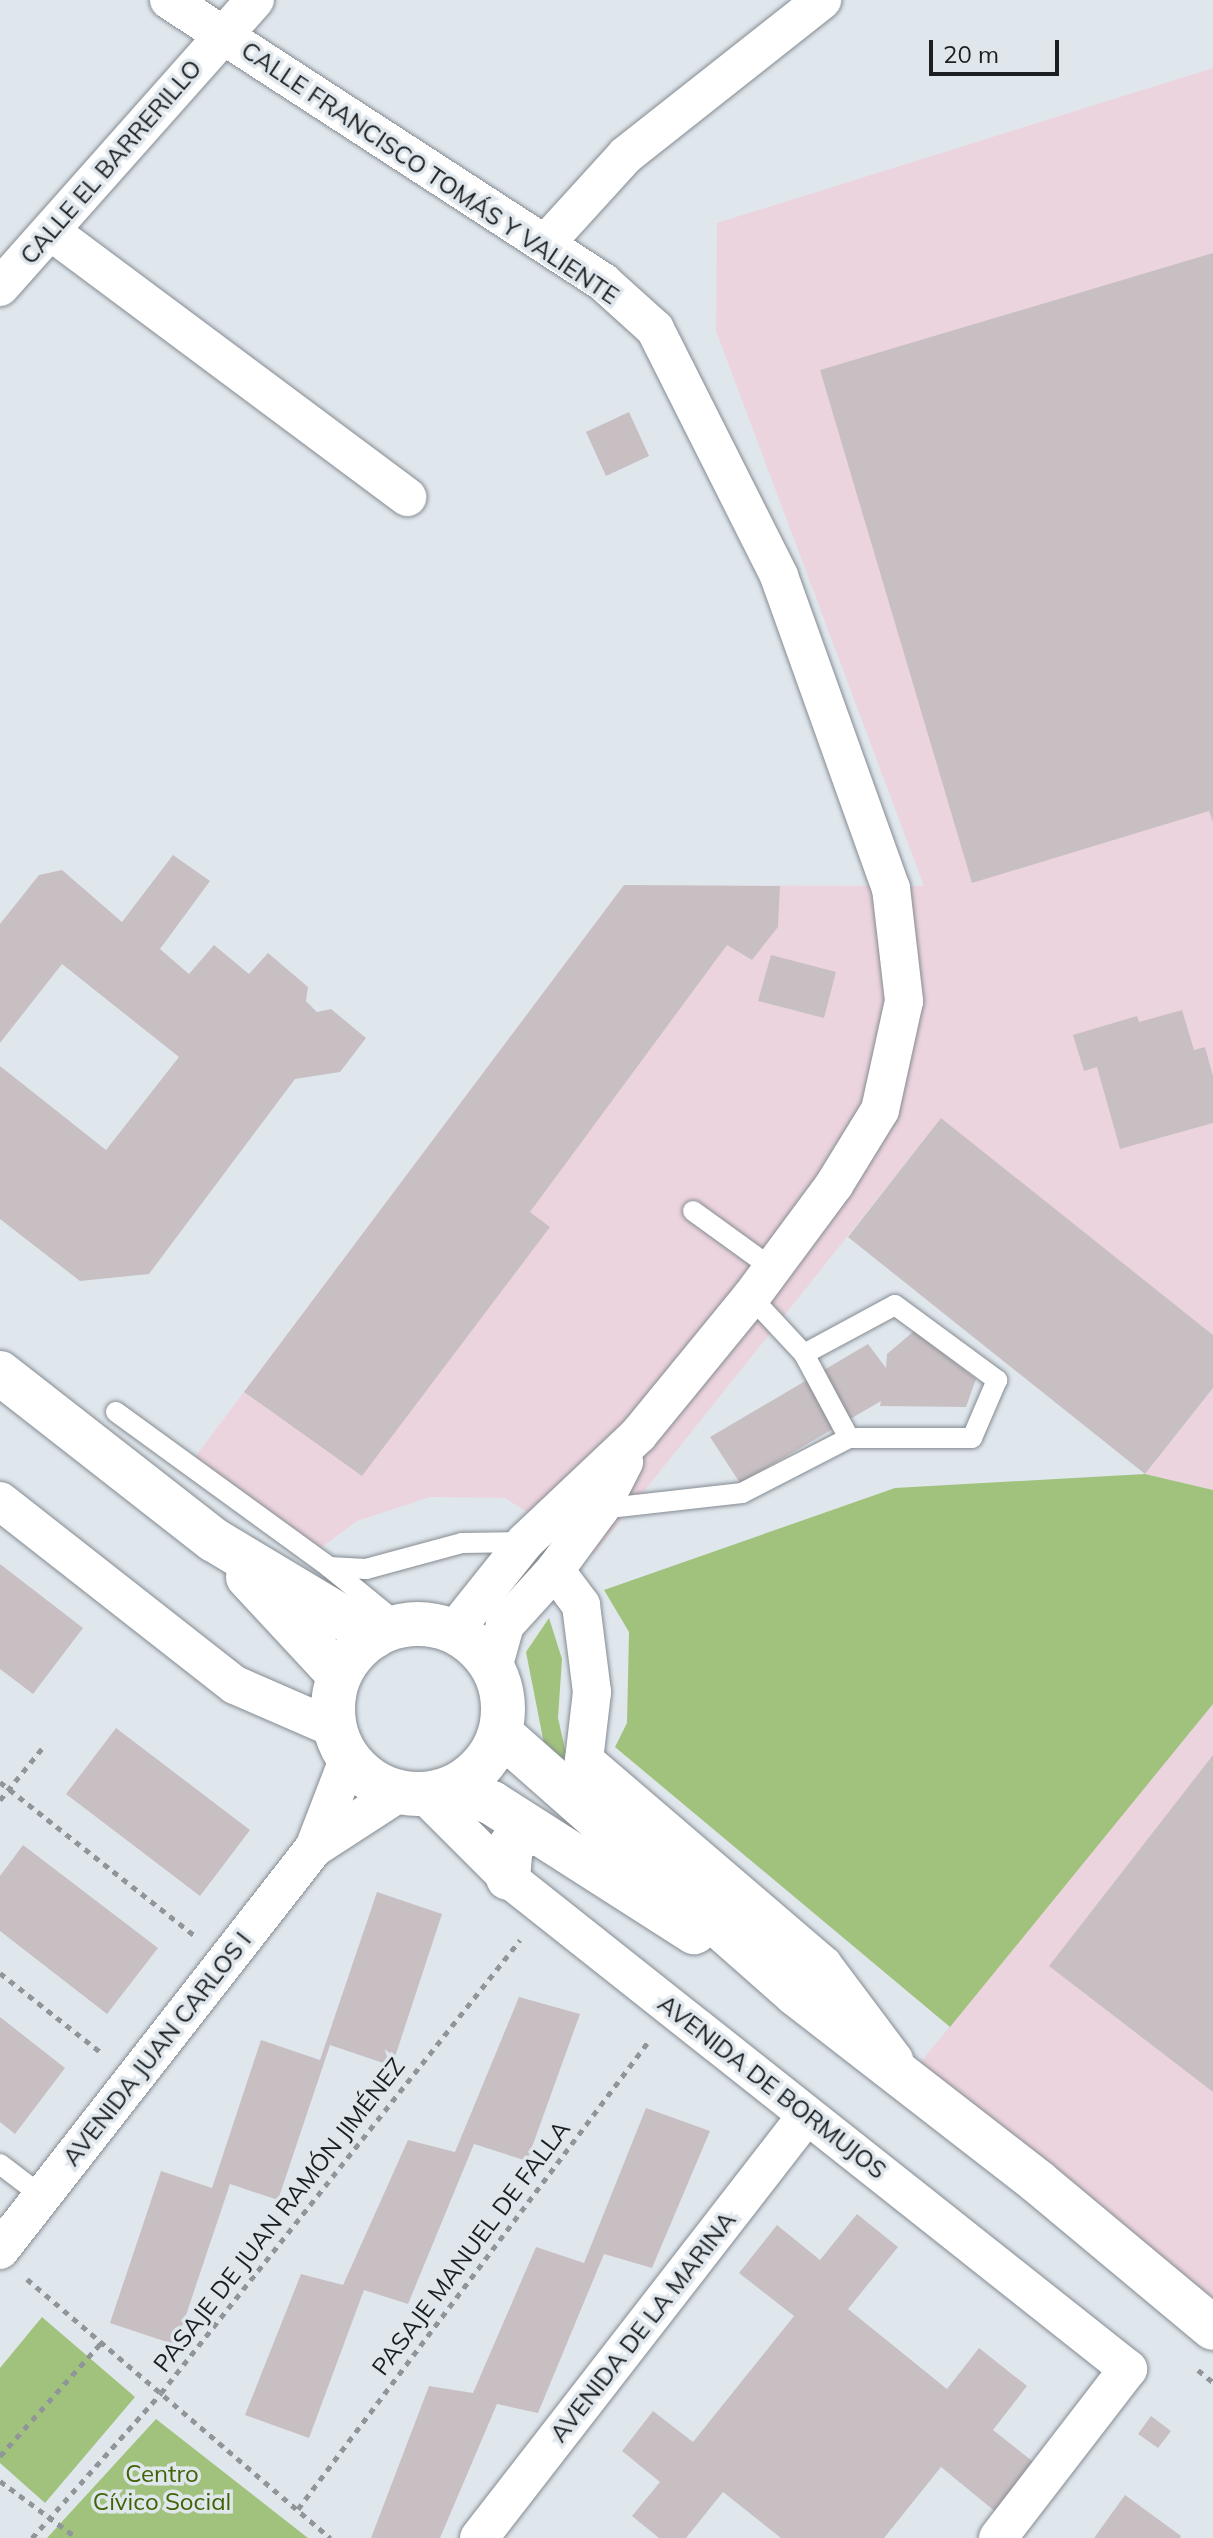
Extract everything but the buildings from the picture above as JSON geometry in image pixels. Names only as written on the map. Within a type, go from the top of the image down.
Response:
[{"type":"main road","points":[[0,1373],[214,1540],[339,1675],[341,1744],[371,1781],[492,1803],[796,1994]]},
{"type":"main road","points":[[214,1540],[387,1630]]},
{"type":"main road","points":[[339,1675],[387,1630],[427,1624],[454,1631],[476,1647],[493,1668],[503,1700],[500,1733],[491,1755],[426,1792]]},
{"type":"main road","points":[[500,1733],[796,1994],[1038,2182],[1213,2328]]},
{"type":"main road","points":[[508,1878],[511,1845],[532,1829]]},
{"type":"main road","points":[[1038,2182],[1213,2307]]},
{"type":"street","name":"CALLE FRANCISCO TOMÁS Y VALIENTE","points":[[169,0],[603,282],[655,329],[779,576],[891,888],[904,1001],[880,1110],[762,1283],[638,1435],[525,1542],[454,1631]]},
{"type":"street","name":"CALLE EL BARRERILLO","points":[[2,281],[53,233],[255,0]]},
{"type":"street","points":[[545,244],[626,155],[822,0]]},
{"type":"street","points":[[53,233],[407,497]]},
{"type":"street","name":"CALLE FRANCISCO TOMÁS Y VALIENTE","points":[[493,1668],[505,1625],[555,1570],[600,1509],[638,1435]]},
{"type":"street","points":[[0,1501],[235,1685],[341,1744]]},
{"type":"street","points":[[555,1570],[581,1605],[592,1692],[584,1760],[823,1965],[912,2084]]},
{"type":"street","name":"AVENIDA JUAN CARLOS I","points":[[11,2262],[42,2196],[314,1848],[341,1744]]},
{"type":"street","name":"AVENIDA JUAN CARLOS I","points":[[314,1848],[426,1792]]},
{"type":"street","name":"AVENIDA DE BORMUJOS","points":[[426,1792],[508,1878],[1128,2369],[998,2538]]},
{"type":"street","name":"AVENIDA DE LA MARINA","points":[[479,2538],[807,2115]]},
{"type":"lane","points":[[693,1211],[762,1283],[849,1438]]},
{"type":"lane","points":[[600,1509],[742,1493],[849,1438],[972,1438],[997,1380],[895,1305],[804,1354]]},
{"type":"lane","points":[[116,1412],[329,1567],[387,1630]]},
{"type":"lane","points":[[329,1567],[366,1569],[462,1543],[525,1542]]},
{"type":"lane","points":[[0,2164],[42,2196]]},
{"type":"path","points":[[0,1800],[44,1746]]},
{"type":"path","points":[[0,1782],[227,1961]]},
{"type":"path","name":"PASAJE DE JUAN RAMÓN JIMÉNEZ","points":[[32,2538],[161,2393],[546,1908]]},
{"type":"path","points":[[0,1973],[134,2078]]},
{"type":"path","name":"PASAJE MANUEL DE FALLA","points":[[298,2509],[673,2009]]},
{"type":"path","points":[[11,2262],[330,2538]]},
{"type":"path","points":[[0,2456],[102,2342]]},
{"type":"path","points":[[0,2481],[77,2538]]},
{"type":"shaded area","points":[[1213,68],[1213,1335],[941,1119],[594,1554],[505,1498],[430,1497],[357,1521],[306,1559],[189,1465],[624,885],[924,886],[716,331],[717,223]]},
{"type":"shaded area","points":[[1213,1388],[1213,1490],[1145,1474]]},
{"type":"shaded area","points":[[1213,1704],[1213,2297],[915,2069]]},
{"type":"green space","points":[[1145,1474],[1213,1490],[1213,1704],[950,2027],[615,1747],[627,1723],[629,1632],[604,1590],[895,1488]]},
{"type":"green space","points":[[549,1618],[562,1659],[558,1718],[568,1762],[546,1754],[526,1652]]},
{"type":"green space","points":[[42,2317],[135,2397],[45,2503],[0,2463],[0,2368]]},
{"type":"green space","name":"Centro Cívico Social","points":[[156,2419],[308,2538],[47,2538]]}]
